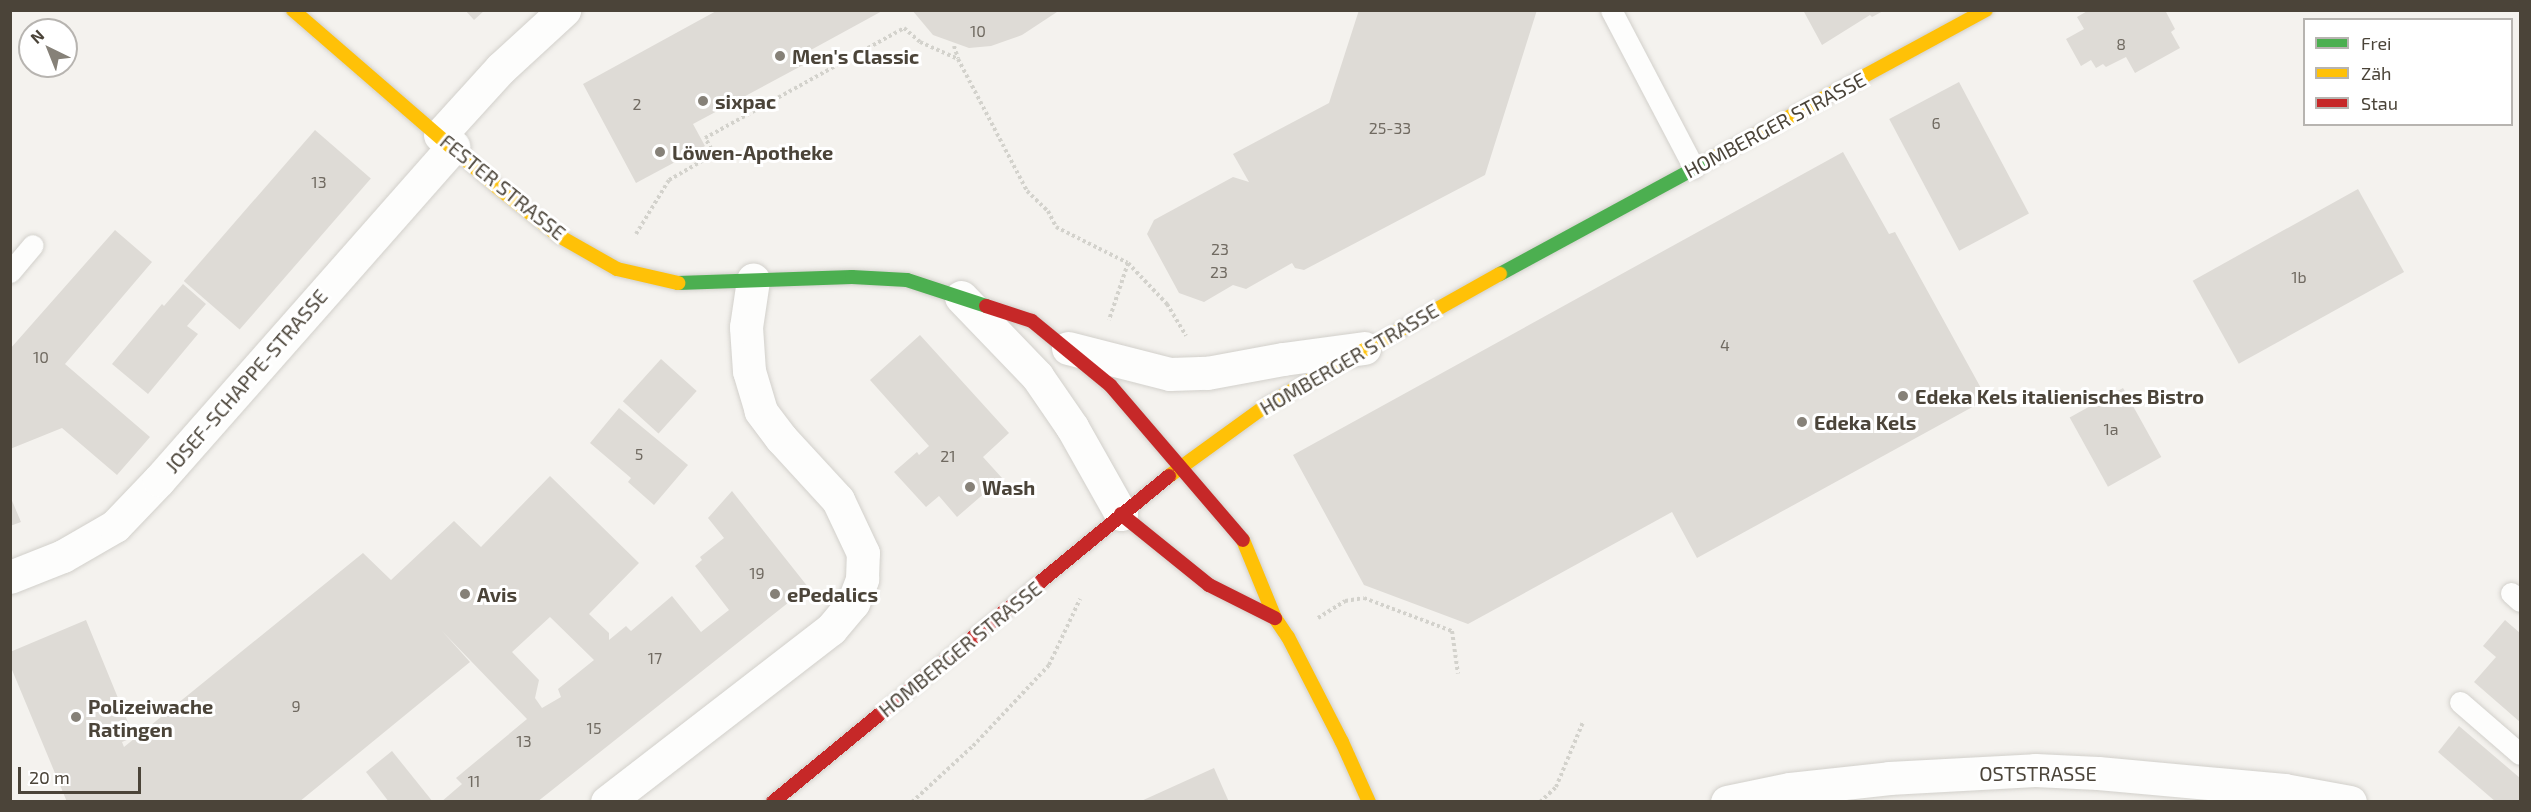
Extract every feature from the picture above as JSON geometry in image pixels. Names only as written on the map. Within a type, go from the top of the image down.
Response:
[{"type":"street","name":"FESTER STRASSE","points":[[293,10],[497,187],[560,236],[617,269],[674,283],[852,276],[907,279],[1032,321],[1068,348],[1110,385],[1234,527],[1246,545],[1275,618],[1288,637],[1342,742],[1369,801]]},
{"type":"street","name":"JOSEF-SCHAPPE-STRASSE","points":[[10,577],[72,552],[115,526],[159,480],[446,141],[501,68],[564,10]]},
{"type":"street","name":"HOMBERGER STRASSE","points":[[773,801],[1121,514],[1182,466],[1268,404],[1364,348],[1694,168],[1842,91],[1986,10]]},
{"type":"street","points":[[607,801],[831,629],[853,603],[862,579],[863,553],[838,500],[781,438],[761,411],[749,371],[746,327],[753,280]]},
{"type":"street","name":"FESTER STRASSE","points":[[961,297],[1037,376],[1072,427],[1121,514]]},
{"type":"street","name":"FESTER STRASSE","points":[[1068,348],[1170,374],[1207,373],[1283,359],[1364,348]]},
{"type":"street","points":[[1121,514],[1209,585],[1275,618]]},
{"type":"street","name":"OSTSTRASSE","points":[[1727,801],[1790,789],[1888,778],[2035,771],[2097,773],[2273,789],[2350,801]]},
{"type":"lane","points":[[1611,10],[1694,168]]},
{"type":"lane","points":[[10,272],[33,244]]},
{"type":"lane","points":[[2460,702],[2520,754]]},
{"type":"path","points":[[617,269],[669,180],[714,154],[705,138],[904,28],[920,42],[958,59]]},
{"type":"path","points":[[954,46],[958,59],[1027,190],[1048,211],[1056,227],[1128,263],[1178,320]]},
{"type":"path","points":[[1099,355],[1128,263]]},
{"type":"path","points":[[912,801],[973,746],[1049,665],[1082,595]]},
{"type":"path","points":[[1288,637],[1345,601],[1364,597],[1452,631],[1458,674]]},
{"type":"path","points":[[1540,801],[1556,787],[1583,722]]},
{"type":"building","points":[[465,10],[485,10],[474,20]]},
{"type":"building","points":[[718,10],[884,10],[798,57],[803,65],[693,124],[705,146],[636,183],[583,84]]},
{"type":"building","points":[[912,10],[1060,10],[1022,35],[991,46],[969,48],[933,35]]},
{"type":"building","points":[[1359,10],[1537,10],[1485,175],[1304,270],[1295,268],[1292,263],[1246,289],[1233,285],[1204,302],[1179,293],[1147,234],[1154,220],[1233,177],[1249,182],[1233,154],[1329,103]]},
{"type":"building","points":[[1803,10],[1885,10],[1872,17],[1870,15],[1822,45]]},
{"type":"building","points":[[2089,10],[2165,10],[2175,29],[2171,32],[2180,48],[2135,73],[2126,57],[2106,67],[2103,64],[2096,68],[2091,60],[2081,66],[2066,39],[2084,29],[2077,17]]},
{"type":"building","points":[[1959,82],[2029,214],[1959,251],[1889,119]]},
{"type":"building","points":[[315,130],[371,179],[240,329],[184,281]]},
{"type":"building","points":[[1843,152],[1889,234],[1895,232],[1987,399],[1697,558],[1672,512],[1468,624],[1364,585],[1293,455]]},
{"type":"building","points":[[2358,189],[2404,272],[2239,364],[2193,281]]},
{"type":"building","points":[[115,230],[152,262],[65,364],[150,437],[117,475],[62,428],[10,449],[10,349]]},
{"type":"building","points":[[183,284],[206,304],[187,326],[198,334],[148,394],[112,364],[162,304],[164,306]]},
{"type":"building","points":[[920,335],[1009,433],[983,457],[1002,478],[957,517],[939,496],[926,507],[894,472],[917,452],[919,455],[929,446],[870,380]]},
{"type":"building","points":[[661,359],[697,391],[659,433],[623,401]]},
{"type":"building","points":[[2123,388],[2161,457],[2108,487],[2070,418]]},
{"type":"building","points":[[619,408],[688,465],[654,505],[628,482],[631,478],[590,443]]},
{"type":"building","points":[[550,476],[639,563],[589,614],[609,633],[609,640],[626,626],[631,631],[672,596],[701,632],[729,610],[695,566],[702,560],[700,557],[724,538],[708,518],[732,491],[808,587],[537,802],[441,802],[462,784],[456,778],[527,719],[442,631],[470,662],[299,802],[67,802],[10,665],[10,652],[86,620],[134,737],[122,742],[124,747],[363,553],[391,580],[454,521],[481,547]],"holes":[[[550,617],[594,660],[558,689],[561,697],[542,708],[535,698],[539,680],[512,652]]]},
{"type":"building","points":[[10,496],[21,522],[10,526]]},
{"type":"building","points":[[2505,620],[2520,633],[2520,722],[2474,682],[2496,657],[2483,646]]},
{"type":"building","points":[[2459,726],[2520,778],[2520,802],[2496,802],[2438,752]]},
{"type":"building","points":[[392,751],[433,802],[389,802],[366,772]]},
{"type":"building","points":[[1214,768],[1229,802],[1139,802]]},
{"type":"traffic: fast","points":[[1500,274],[1717,156]]},
{"type":"traffic: fast","points":[[678,283],[852,277],[907,280],[986,306]]},
{"type":"traffic: slow","points":[[293,10],[497,187],[559,236],[617,269],[678,283]]},
{"type":"traffic: slow","points":[[1717,156],[1986,10]]},
{"type":"traffic: slow","points":[[1169,476],[1268,404],[1500,274]]},
{"type":"traffic: slow","points":[[1243,540],[1275,618],[1288,637],[1342,742],[1369,802]]},
{"type":"traffic: jam","points":[[986,306],[1032,321],[1110,385],[1243,540]]},
{"type":"traffic: jam","points":[[773,802],[1169,476]]},
{"type":"traffic: jam","points":[[1121,514],[1209,585],[1275,618]]},
{"type":"place","name":"Men's Classic","points":[[780,56]]},
{"type":"place","name":"sixpac","points":[[703,101]]},
{"type":"place","name":"Löwen-Apotheke","points":[[660,152]]},
{"type":"place","name":"Edeka Kels italienisches Bistro","points":[[1903,396]]},
{"type":"place","name":"Edeka Kels","points":[[1802,422]]},
{"type":"place","name":"Wash","points":[[970,487]]},
{"type":"place","name":"Avis","points":[[465,594]]},
{"type":"place","name":"ePedalics","points":[[775,594]]},
{"type":"place","name":"Polizeiwache Ratingen","points":[[76,717]]}]
